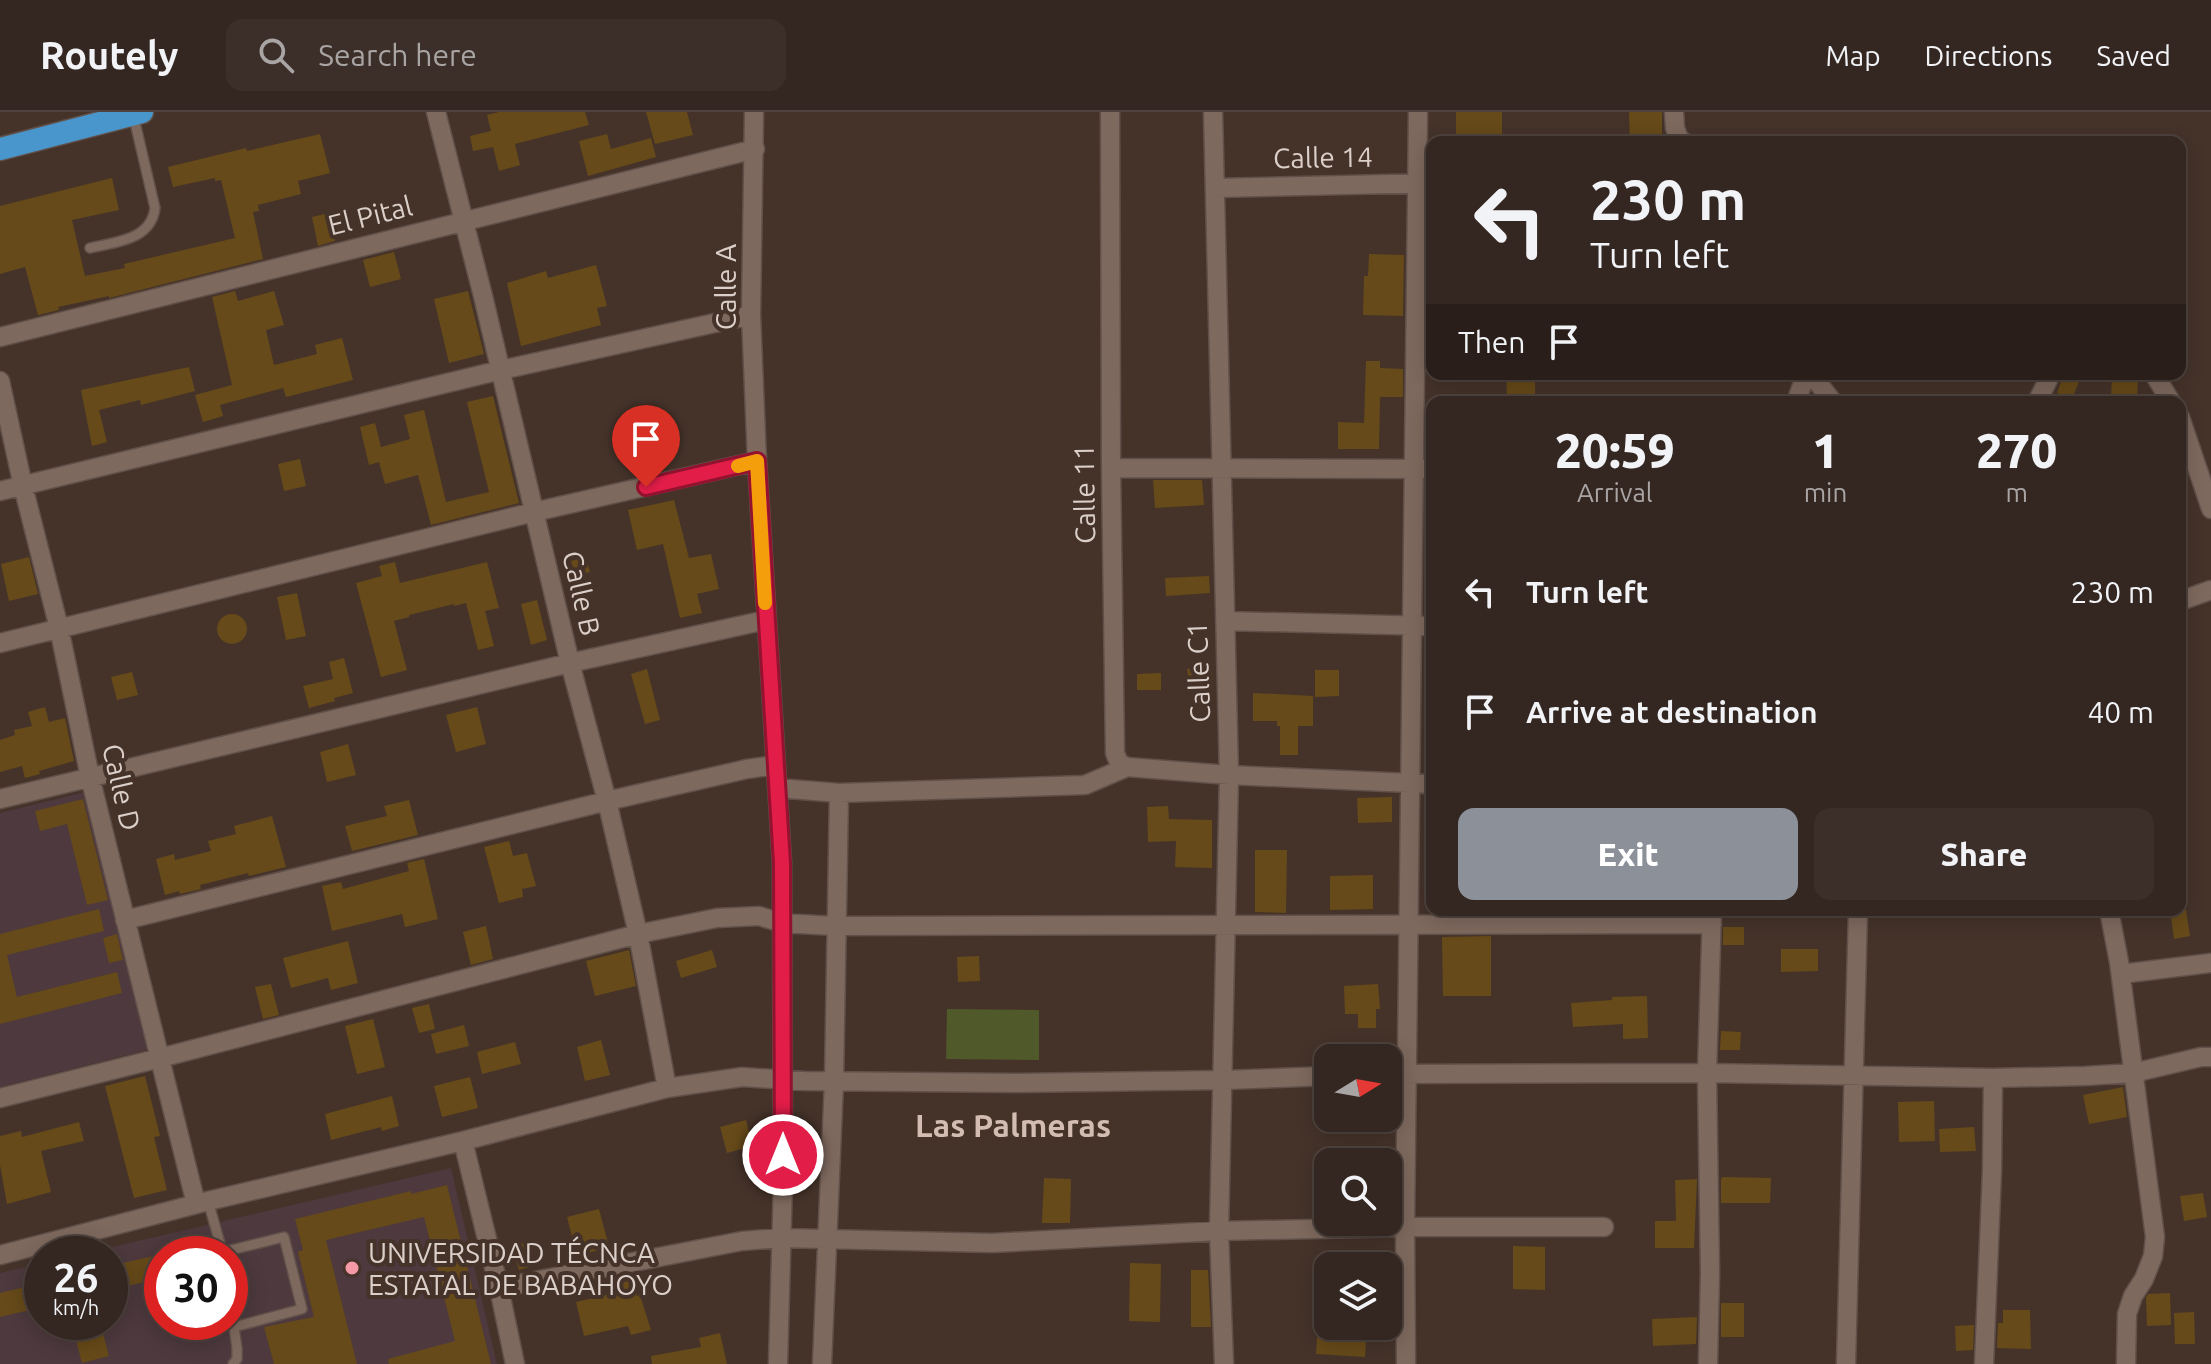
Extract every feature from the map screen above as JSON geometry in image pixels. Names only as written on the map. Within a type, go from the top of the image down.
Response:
[{"type":"highway","points":[[0,149],[137,113]]},
{"type":"street","name":"Calle B","points":[[436,112],[570,663],[607,801],[638,934],[667,1088]]},
{"type":"street","name":"Calle A","points":[[754,112],[751,315],[782,863],[783,1079],[778,1364]]},
{"type":"street","name":"Calle 11","points":[[1110,112],[1115,753],[1119,763],[1127,767]]},
{"type":"street","name":"Calle C1","points":[[1213,112],[1229,775],[1219,1231],[1224,1364]]},
{"type":"street","points":[[1406,1364],[1412,625],[1423,469],[1424,183],[1418,112]]},
{"type":"street","points":[[1674,112],[1678,136]]},
{"type":"street","name":"El Pital","points":[[0,337],[755,149]]},
{"type":"street","name":"Calle 14","points":[[1215,188],[1424,183]]},
{"type":"street","points":[[0,491],[501,370],[751,315]]},
{"type":"street","points":[[1813,380],[1828,396]]},
{"type":"street","name":"Calle D","points":[[0,381],[125,920],[160,1058],[202,1202]]},
{"type":"street","points":[[2186,435],[2211,509]]},
{"type":"street","points":[[0,643],[534,512],[757,461]]},
{"type":"street","points":[[1111,468],[1423,469]]},
{"type":"street","points":[[2186,599],[2211,590]]},
{"type":"street","points":[[0,799],[570,663],[766,620]]},
{"type":"street","points":[[1225,621],[1426,626]]},
{"type":"street","points":[[125,920],[607,801],[776,765]]},
{"type":"street","points":[[777,788],[839,793],[1085,785],[1127,767],[1426,784]]},
{"type":"street","points":[[822,1364],[834,1081],[839,793]]},
{"type":"street","points":[[0,1098],[638,934],[717,918],[759,916],[782,923],[835,926],[1408,925],[1712,917],[1707,1073],[1708,1364]]},
{"type":"street","points":[[1846,1364],[1858,916]]},
{"type":"street","points":[[2110,916],[2121,974],[2155,1237],[2149,1268],[2127,1314],[2126,1364]]},
{"type":"street","points":[[2121,974],[2211,963]]},
{"type":"street","points":[[1402,1073],[1853,1074],[1993,1078],[2133,1073],[2211,1057]]},
{"type":"street","points":[[0,1255],[667,1088],[742,1077],[1018,1083],[1314,1077]]},
{"type":"street","points":[[1984,1364],[1993,1078]]},
{"type":"street","points":[[463,1141],[515,1364]]},
{"type":"street","points":[[499,1288],[742,1241],[781,1238],[992,1243],[1219,1231],[1604,1227]]},
{"type":"lane","points":[[90,248],[134,238],[154,219],[155,208],[137,113]]},
{"type":"lane","points":[[202,1202],[216,1236]]},
{"type":"lane","points":[[248,1246],[284,1237],[302,1309],[248,1323]]},
{"type":"lane","points":[[233,1364],[237,1359],[235,1340]]},
{"type":"shaded area","points":[[89,791],[154,1048],[0,1087],[0,813]]},
{"type":"shaded area","name":"UNIVERSIDAD TÉCNCA ESTATAL DE BABAHOYO","points":[[451,1168],[497,1364],[0,1364],[0,1273],[24,1267],[24,1340],[128,1340],[128,1243],[144,1240],[144,1340],[248,1340],[248,1236],[159,1236]]},
{"type":"green space","points":[[947,1009],[1039,1010],[1039,1060],[946,1059]]},
{"type":"building","points":[[499,112],[585,112],[589,125],[515,144],[520,165],[499,171],[493,147],[473,151],[470,136],[491,131],[487,115]]},
{"type":"building","points":[[646,112],[687,112],[693,135],[655,144]]},
{"type":"building","points":[[1456,112],[1502,112],[1502,136],[1456,136]]},
{"type":"building","points":[[1629,112],[1662,112],[1662,136],[1630,136]]},
{"type":"building","points":[[320,134],[330,173],[298,181],[301,194],[258,205],[259,211],[253,212],[263,259],[109,298],[58,307],[59,310],[38,315],[25,267],[0,274],[0,206],[112,178],[119,210],[72,220],[85,276],[125,268],[124,264],[235,238],[221,180],[215,181],[215,178],[173,187],[168,167]]},
{"type":"building","points":[[607,134],[611,149],[651,138],[656,157],[588,176],[579,141]]},
{"type":"building","points":[[329,213],[335,241],[318,246],[312,217]]},
{"type":"building","points":[[394,252],[401,279],[370,287],[363,260]]},
{"type":"building","points":[[1369,254],[1404,255],[1403,316],[1363,315],[1364,276],[1368,276]]},
{"type":"building","points":[[596,265],[607,306],[597,308],[601,325],[521,346],[507,283],[546,271],[548,278]]},
{"type":"building","points":[[235,291],[238,301],[274,291],[284,325],[266,330],[274,365],[317,354],[315,345],[342,338],[353,380],[286,397],[283,388],[220,405],[223,416],[203,422],[195,395],[232,385],[212,297]]},
{"type":"building","points":[[468,291],[484,354],[449,363],[434,299]]},
{"type":"building","points":[[1366,361],[1380,361],[1380,368],[1403,369],[1403,397],[1380,397],[1379,449],[1338,449],[1338,422],[1364,423]]},
{"type":"building","points":[[189,367],[195,391],[141,405],[140,400],[99,410],[107,442],[92,446],[81,390]]},
{"type":"building","points":[[1506,380],[1535,380],[1535,394],[1507,395]]},
{"type":"building","points":[[2062,380],[2080,380],[2073,396],[2057,393]]},
{"type":"building","points":[[2112,380],[2138,380],[2137,396],[2111,396]]},
{"type":"building","points":[[493,396],[519,503],[431,525],[418,475],[385,484],[379,462],[369,465],[360,427],[375,423],[381,447],[410,439],[404,415],[424,410],[446,502],[489,492],[467,402]]},
{"type":"building","points":[[300,459],[306,486],[284,491],[278,464]]},
{"type":"building","points":[[1153,480],[1202,480],[1204,505],[1155,508]]},
{"type":"building","points":[[674,500],[689,558],[711,554],[719,589],[697,594],[702,613],[680,618],[663,544],[637,550],[628,510]]},
{"type":"building","points":[[29,557],[38,594],[9,601],[1,564]]},
{"type":"building","points":[[586,557],[590,572],[575,576],[571,561]]},
{"type":"building","points":[[395,562],[400,583],[487,562],[499,608],[485,611],[494,646],[478,650],[466,603],[409,615],[394,621],[407,670],[381,677],[356,583],[382,576],[379,566]]},
{"type":"building","points":[[1209,576],[1210,593],[1166,596],[1165,578]]},
{"type":"building","points":[[297,593],[306,636],[286,640],[277,597]]},
{"type":"building","points":[[537,600],[547,640],[531,645],[521,604]]},
{"type":"building","points":[[232,614],[238,615],[246,623],[246,635],[238,643],[232,644],[226,643],[218,635],[217,629],[218,623],[226,615]]},
{"type":"building","points":[[344,658],[353,693],[309,708],[303,686],[333,679],[329,662]]},
{"type":"building","points":[[1211,665],[1213,680],[1189,683],[1187,669]]},
{"type":"building","points":[[647,669],[660,720],[645,724],[631,674]]},
{"type":"building","points":[[1315,670],[1339,670],[1339,696],[1315,697]]},
{"type":"building","points":[[132,672],[138,695],[117,700],[111,677]]},
{"type":"building","points":[[1161,673],[1161,690],[1137,690],[1137,674]]},
{"type":"building","points":[[1253,693],[1313,696],[1313,726],[1298,726],[1298,755],[1280,755],[1280,726],[1277,726],[1277,721],[1253,721]]},
{"type":"building","points":[[45,707],[49,722],[65,718],[74,761],[25,778],[22,766],[0,772],[0,740],[15,735],[14,730],[32,726],[28,712]]},
{"type":"building","points":[[477,707],[486,744],[456,752],[446,715]]},
{"type":"building","points":[[348,744],[356,775],[327,782],[320,752]]},
{"type":"building","points":[[1392,797],[1392,822],[1358,823],[1357,798]]},
{"type":"building","points":[[83,799],[108,900],[87,905],[67,824],[40,831],[35,811]]},
{"type":"building","points":[[409,800],[418,835],[352,851],[345,826],[387,816],[384,806]]},
{"type":"building","points":[[1168,806],[1169,819],[1212,820],[1212,868],[1175,867],[1176,841],[1148,842],[1147,807]]},
{"type":"building","points":[[272,816],[286,867],[249,876],[248,873],[200,885],[201,889],[165,895],[156,859],[174,854],[175,860],[211,851],[208,841],[236,834],[234,826]]},
{"type":"building","points":[[509,841],[513,856],[527,853],[536,886],[522,889],[523,897],[499,903],[484,847]]},
{"type":"building","points":[[1255,850],[1287,850],[1286,913],[1255,912]]},
{"type":"building","points":[[424,859],[438,919],[405,927],[402,914],[332,931],[322,886],[341,882],[343,889],[409,871],[407,863]]},
{"type":"building","points":[[1373,875],[1373,909],[1330,910],[1330,876]]},
{"type":"building","points":[[99,909],[104,931],[7,955],[17,997],[117,972],[122,993],[0,1024],[0,934]]},
{"type":"building","points":[[2186,910],[2190,936],[2174,939],[2171,916],[2186,916]]},
{"type":"building","points":[[486,926],[493,959],[471,965],[463,932]]},
{"type":"building","points":[[1723,927],[1744,927],[1744,945],[1723,945]]},
{"type":"building","points":[[117,934],[123,960],[109,963],[103,938]]},
{"type":"building","points":[[1491,936],[1491,996],[1443,996],[1442,937]]},
{"type":"building","points":[[348,941],[358,983],[331,990],[328,978],[291,988],[283,958]]},
{"type":"building","points":[[1781,949],[1818,949],[1818,971],[1781,972]]},
{"type":"building","points":[[629,950],[636,986],[595,996],[586,961]]},
{"type":"building","points":[[712,950],[717,967],[681,978],[676,961]]},
{"type":"building","points":[[979,956],[980,981],[958,982],[957,957]]},
{"type":"building","points":[[271,984],[279,1015],[263,1019],[255,987]]},
{"type":"building","points":[[1378,984],[1380,1009],[1376,1009],[1376,1028],[1358,1028],[1358,1014],[1345,1014],[1344,986]]},
{"type":"building","points":[[1647,996],[1648,1038],[1623,1039],[1623,1024],[1573,1027],[1571,1003]]},
{"type":"building","points":[[429,1004],[435,1029],[419,1033],[412,1008]]},
{"type":"building","points":[[373,1019],[385,1067],[357,1074],[345,1026]]},
{"type":"building","points":[[464,1025],[469,1046],[436,1054],[431,1034]]},
{"type":"building","points":[[1721,1031],[1741,1032],[1740,1050],[1720,1050]]},
{"type":"building","points":[[601,1040],[610,1075],[585,1081],[577,1047]]},
{"type":"building","points":[[515,1042],[521,1064],[482,1074],[477,1052]]},
{"type":"building","points":[[145,1076],[160,1136],[154,1137],[167,1190],[134,1198],[105,1086]]},
{"type":"building","points":[[470,1077],[478,1108],[442,1117],[434,1086]]},
{"type":"building","points":[[2123,1087],[2127,1117],[2089,1124],[2083,1095]]},
{"type":"building","points":[[392,1096],[399,1126],[382,1131],[381,1127],[331,1140],[325,1114]]},
{"type":"building","points":[[1934,1101],[1935,1141],[1899,1142],[1898,1102]]},
{"type":"building","points":[[746,1120],[753,1146],[727,1153],[720,1127]]},
{"type":"building","points":[[79,1122],[84,1141],[41,1151],[51,1192],[7,1204],[0,1165],[0,1136],[21,1131],[22,1137]]},
{"type":"building","points":[[1974,1127],[1976,1151],[1940,1152],[1939,1129]]},
{"type":"building","points":[[1723,1177],[1771,1178],[1770,1203],[1721,1203]]},
{"type":"building","points":[[1044,1178],[1071,1179],[1070,1223],[1042,1223]]},
{"type":"building","points":[[1697,1179],[1694,1248],[1655,1248],[1655,1221],[1676,1221],[1675,1180]]},
{"type":"building","points":[[447,1185],[491,1364],[389,1364],[388,1359],[455,1341],[424,1217],[326,1240],[357,1364],[274,1364],[264,1327],[314,1317],[298,1252],[303,1250],[295,1219]]},
{"type":"building","points":[[2203,1193],[2207,1217],[2184,1221],[2180,1196]]},
{"type":"building","points":[[599,1209],[609,1247],[577,1256],[567,1217]]},
{"type":"building","points":[[528,1242],[535,1265],[519,1270],[512,1246]]},
{"type":"building","points":[[1513,1246],[1545,1247],[1545,1290],[1513,1289]]},
{"type":"building","points":[[144,1258],[144,1282],[128,1286],[128,1262]]},
{"type":"building","points":[[1130,1263],[1161,1264],[1160,1322],[1129,1321]]},
{"type":"building","points":[[1191,1270],[1208,1270],[1211,1327],[1191,1327]]},
{"type":"building","points":[[633,1280],[651,1330],[631,1335],[628,1326],[584,1336],[576,1302],[619,1292],[616,1284]]},
{"type":"building","points":[[24,1287],[24,1311],[0,1317],[0,1293]]},
{"type":"building","points":[[2170,1293],[2171,1325],[2147,1326],[2148,1294]]},
{"type":"building","points":[[1721,1303],[1744,1303],[1744,1337],[1721,1337]]},
{"type":"building","points":[[2003,1310],[2030,1310],[2031,1349],[1997,1348],[1998,1323],[2003,1323]]},
{"type":"building","points":[[2194,1312],[2195,1344],[2175,1344],[2174,1313]]},
{"type":"building","points":[[1697,1317],[1696,1344],[1653,1346],[1652,1319]]},
{"type":"building","points":[[1974,1325],[1973,1350],[1956,1351],[1955,1326]]},
{"type":"building","points":[[720,1333],[727,1364],[652,1364],[651,1356],[701,1347],[699,1338]]},
{"type":"building","points":[[76,1340],[105,1340],[109,1356],[82,1363]]},
{"type":"building","points":[[1317,1340],[1366,1340],[1365,1357],[1316,1354]]},
{"type":"slow traffic","points":[[738,466],[757,461],[765,603]]},
{"type":"place","name":"UNIVERSIDAD TÉCNCA ESTATAL DE BABAHOYO","points":[[352,1268]]},
{"type":"district","name":"Las Palmeras","points":[[1013,1125]]},
{"type":"route","points":[[646,487],[757,461],[782,863],[783,1155]]}]
